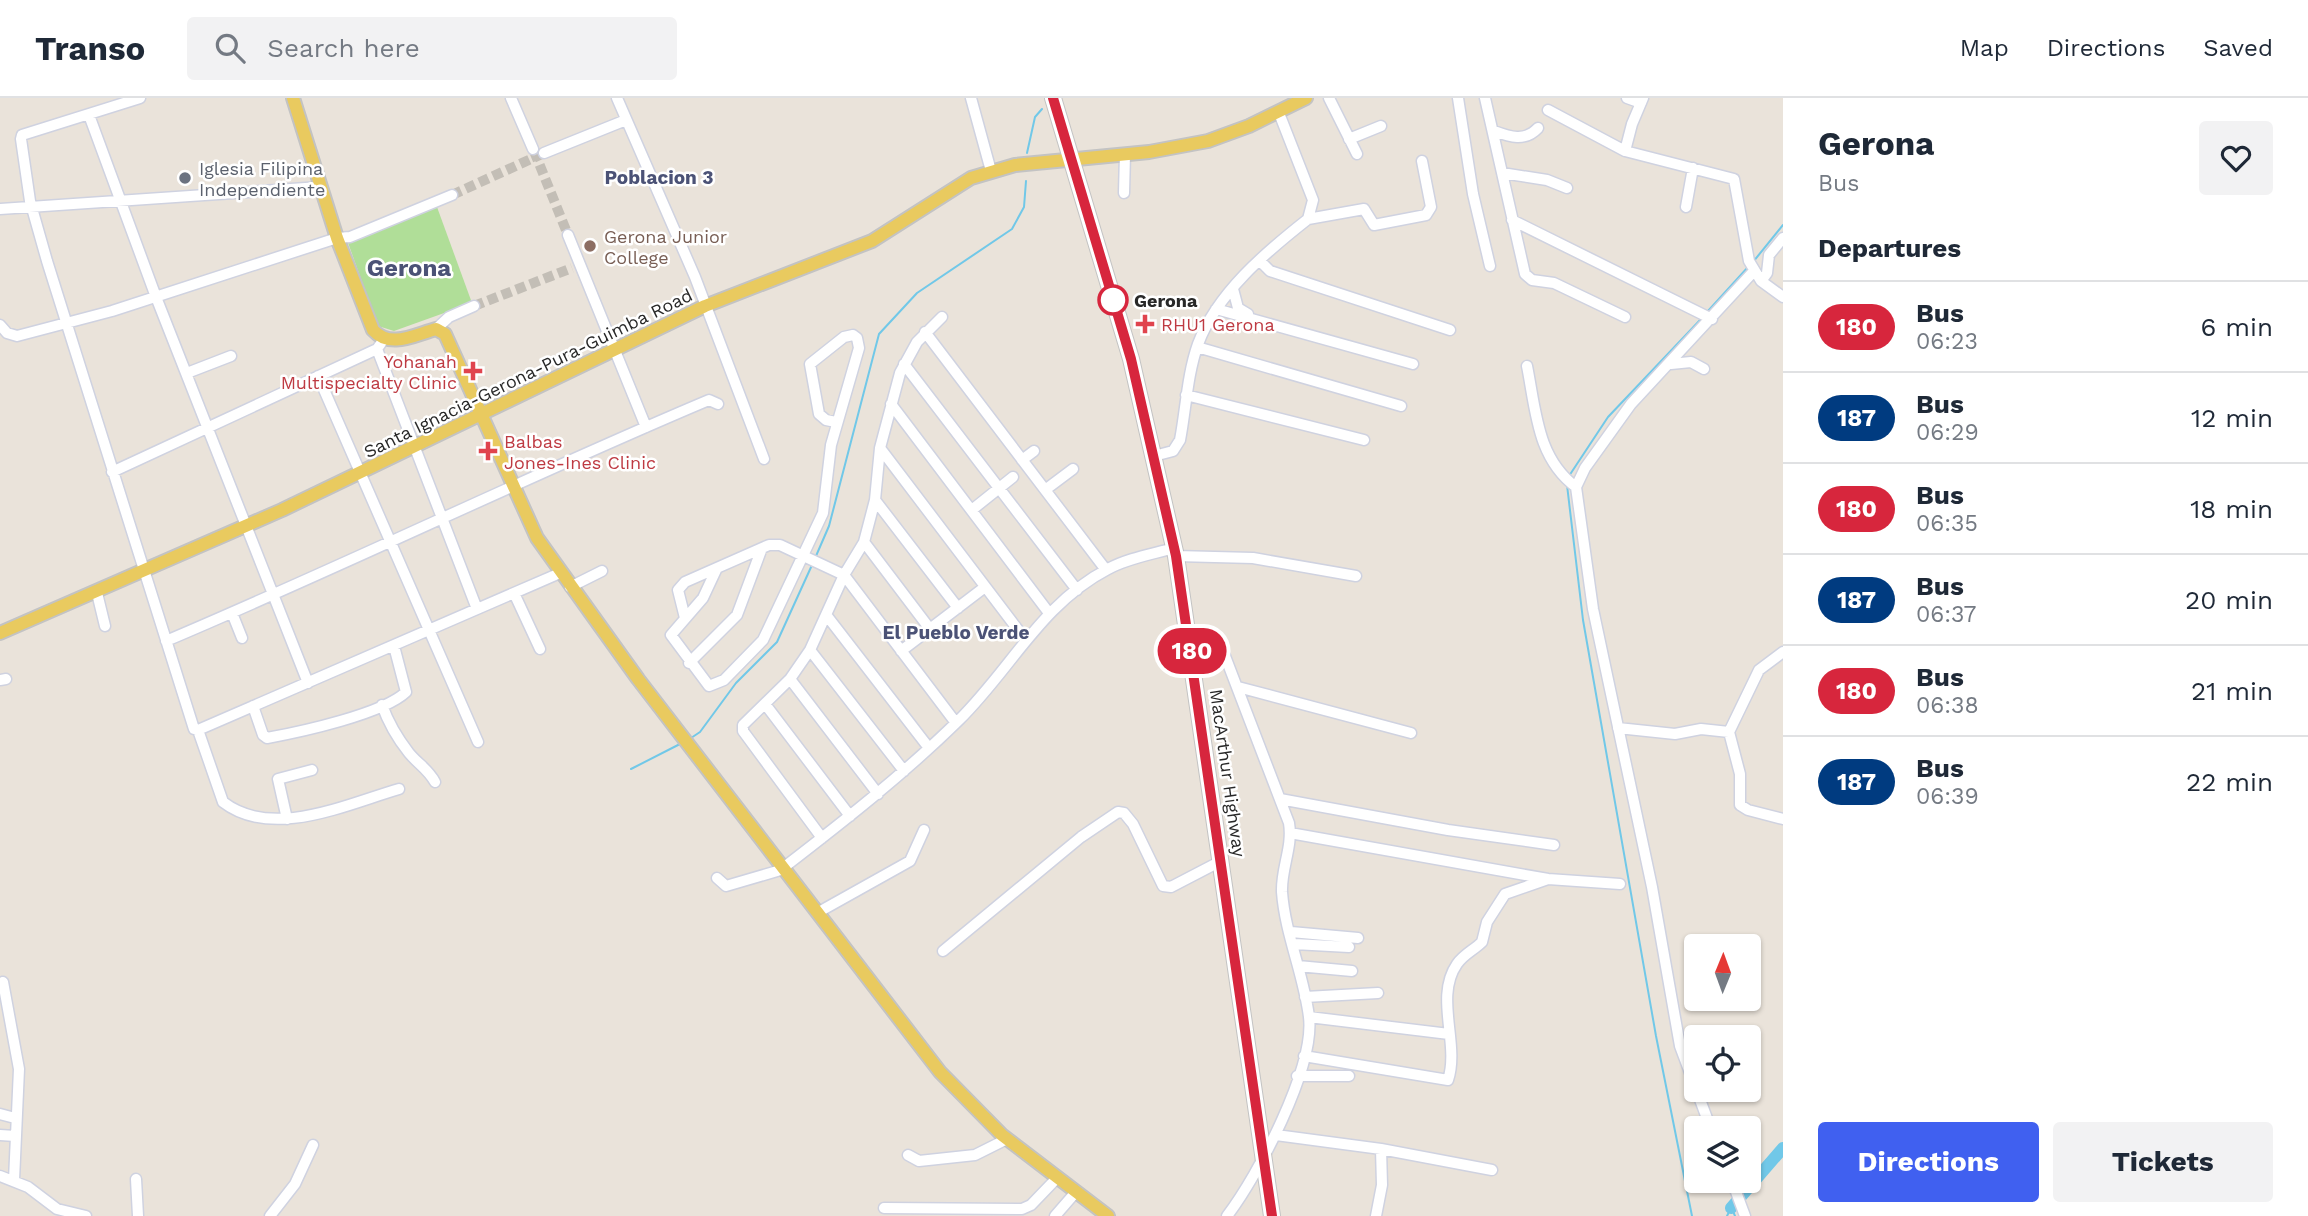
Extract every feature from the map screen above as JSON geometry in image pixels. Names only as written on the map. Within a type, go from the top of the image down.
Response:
[{"type":"highway","name":"MacArthur Highway","points":[[1053,98],[1131,359],[1175,552],[1190,639],[1272,1216]]},
{"type":"main road","points":[[293,98],[337,238],[367,321],[380,344],[436,329],[450,342],[537,538],[570,587],[928,1058],[1007,1139],[1107,1216]]},
{"type":"main road","name":"Santa Ignacia-Gerona-Pura-Guimba Road","points":[[0,633],[247,527],[615,352],[705,306],[872,241],[971,178],[1036,162],[1072,161],[1208,141],[1279,113],[1306,98]]},
{"type":"street","points":[[140,98],[21,137],[32,206],[192,727],[198,730],[223,802],[243,813],[287,820],[399,789]]},
{"type":"street","points":[[511,98],[538,151],[626,120]]},
{"type":"street","points":[[617,98],[695,276],[765,459]]},
{"type":"street","points":[[971,98],[991,171]]},
{"type":"street","points":[[1329,98],[1357,154]]},
{"type":"street","points":[[1458,98],[1473,194],[1490,266]]},
{"type":"street","points":[[1485,98],[1521,262],[1528,277],[1554,284],[1625,317]]},
{"type":"street","points":[[1625,151],[1642,101],[1627,98]]},
{"type":"street","points":[[1548,110],[1625,151],[1734,179],[1744,245],[1754,271],[1761,281],[1783,298]]},
{"type":"street","points":[[1279,113],[1313,200],[1308,219]]},
{"type":"street","points":[[89,115],[156,297],[308,683]]},
{"type":"street","points":[[1349,139],[1381,125]]},
{"type":"street","points":[[1494,131],[1516,138],[1525,137],[1538,128]]},
{"type":"street","points":[[1124,193],[1125,154]]},
{"type":"street","points":[[1154,456],[1173,451],[1180,440],[1186,395],[1197,347],[1216,309],[1233,289],[1308,219],[1364,209],[1374,225],[1426,215],[1431,207],[1422,161]]},
{"type":"street","points":[[1686,207],[1693,168]]},
{"type":"street","points":[[1503,173],[1547,180],[1567,188]]},
{"type":"street","points":[[0,209],[122,203],[320,187]]},
{"type":"street","points":[[0,325],[7,333],[17,337],[66,323],[356,234],[452,195]]},
{"type":"street","points":[[1512,220],[1712,320]]},
{"type":"street","points":[[568,235],[576,266],[646,427]]},
{"type":"street","points":[[1761,281],[1767,273],[1769,255],[1783,238]]},
{"type":"street","points":[[1260,261],[1270,271],[1450,330]]},
{"type":"street","points":[[1576,487],[1614,426],[1754,271]]},
{"type":"street","points":[[1233,289],[1238,308],[1257,319]]},
{"type":"street","points":[[436,329],[449,317],[474,306]]},
{"type":"street","points":[[1216,309],[1413,364]]},
{"type":"street","points":[[822,838],[742,729],[790,679],[810,650],[844,575],[864,542],[874,500],[880,448],[904,365],[925,332],[943,317]]},
{"type":"street","points":[[925,332],[1106,570]]},
{"type":"street","points":[[717,568],[703,598],[671,635],[705,684],[713,686],[747,659],[772,623],[823,510],[836,422],[859,348],[857,338],[850,335],[820,354],[810,364],[819,414],[826,420],[836,422]]},
{"type":"street","points":[[112,472],[318,376],[380,344],[415,446],[477,609]]},
{"type":"street","points":[[1197,347],[1401,406]]},
{"type":"street","points":[[187,373],[231,356]]},
{"type":"street","points":[[1670,364],[1691,362],[1704,369]]},
{"type":"street","points":[[904,365],[1077,590]]},
{"type":"street","points":[[1527,366],[1538,420],[1551,463],[1576,487],[1593,609],[1652,887],[1680,1046],[1706,1116]]},
{"type":"street","points":[[318,376],[478,741]]},
{"type":"street","points":[[1186,395],[1364,440]]},
{"type":"street","points":[[166,641],[443,520],[512,485],[646,427],[709,400],[718,404]]},
{"type":"street","points":[[891,404],[1049,613]]},
{"type":"street","points":[[880,448],[1025,639]]},
{"type":"street","points":[[1022,460],[1034,451]]},
{"type":"street","points":[[1045,490],[1073,469]]},
{"type":"street","points":[[973,509],[1013,477]]},
{"type":"street","points":[[874,500],[958,608]]},
{"type":"street","points":[[864,542],[930,629]]},
{"type":"street","points":[[685,618],[678,594],[681,586],[762,548],[777,545],[844,575],[956,723]]},
{"type":"street","points":[[689,663],[737,615],[762,548]]},
{"type":"street","points":[[717,878],[726,886],[783,869],[878,794],[956,723],[1049,613],[1106,570],[1175,552],[1253,558],[1356,576]]},
{"type":"street","points":[[570,587],[602,571]]},
{"type":"street","points":[[198,730],[560,573]]},
{"type":"street","points":[[901,651],[985,587]]},
{"type":"street","points":[[97,593],[105,626]]},
{"type":"street","points":[[514,593],[540,649]]},
{"type":"street","points":[[232,613],[242,638]]},
{"type":"street","points":[[827,616],[929,748]]},
{"type":"street","points":[[1190,639],[1221,651],[1238,687],[1280,799],[1290,833],[1282,891],[1309,1017],[1304,1056],[1276,1135],[1227,1216]]},
{"type":"street","points":[[253,706],[262,735],[267,738],[333,723],[382,705],[406,692],[394,646]]},
{"type":"street","points":[[810,650],[904,771]]},
{"type":"street","points":[[1783,652],[1759,670],[1729,733],[1740,774],[1742,807],[1783,819]]},
{"type":"street","points":[[790,679],[878,794]]},
{"type":"street","points":[[1238,687],[1411,733]]},
{"type":"street","points":[[765,704],[850,816]]},
{"type":"street","points":[[382,705],[402,743],[410,754],[425,765],[435,782]]},
{"type":"street","points":[[1618,728],[1675,734],[1701,729],[1729,733]]},
{"type":"street","points":[[287,820],[278,779],[312,770]]},
{"type":"street","points":[[1280,799],[1448,830],[1554,845]]},
{"type":"street","points":[[943,950],[1081,837],[1118,812],[1124,813],[1133,824],[1163,886],[1171,887],[1221,861]]},
{"type":"street","points":[[817,913],[910,862],[924,830]]},
{"type":"street","points":[[1290,833],[1548,879],[1620,884]]},
{"type":"street","points":[[1304,1056],[1448,1080],[1448,989],[1454,968],[1482,942],[1487,922],[1505,894],[1548,879]]},
{"type":"street","points":[[1291,932],[1358,938]]},
{"type":"street","points":[[1294,944],[1349,947]]},
{"type":"street","points":[[1298,966],[1352,971]]},
{"type":"street","points":[[3,982],[19,1069],[14,1180]]},
{"type":"street","points":[[1305,996],[1378,993]]},
{"type":"street","points":[[1309,1017],[1449,1034]]},
{"type":"street","points":[[1297,1076],[1349,1076]]},
{"type":"street","points":[[0,1114],[15,1118]]},
{"type":"street","points":[[0,1135],[15,1136]]},
{"type":"street","points":[[1276,1135],[1381,1149],[1492,1170]]},
{"type":"street","points":[[908,1155],[919,1161],[975,1155],[1007,1139]]},
{"type":"street","points":[[270,1216],[295,1184],[313,1145]]},
{"type":"street","points":[[1376,1216],[1382,1185],[1381,1149]]},
{"type":"street","points":[[0,1176],[28,1186],[53,1212],[86,1216]]},
{"type":"street","points":[[136,1179],[138,1216]]},
{"type":"street","points":[[884,1208],[1023,1209],[1031,1205],[1056,1179]]},
{"type":"street","points":[[1055,1216],[1075,1193]]},
{"type":"street","points":[[1736,1193],[1745,1215]]},
{"type":"green space","points":[[437,207],[472,303],[394,331],[378,326],[347,240]]},
{"type":"waterway","points":[[1027,153],[1035,117],[1042,109]]},
{"type":"waterway","points":[[816,556],[829,526],[879,334],[917,293],[1012,229],[1024,207],[1026,181]]},
{"type":"waterway","points":[[1753,262],[1783,225]]},
{"type":"waterway","points":[[1708,311],[1749,266]]},
{"type":"waterway","points":[[1569,476],[1608,417],[1702,318]]},
{"type":"waterway","points":[[1567,485],[1583,620],[1656,1036],[1692,1216]]},
{"type":"waterway","points":[[691,738],[700,732],[736,683],[777,642],[812,565]]},
{"type":"waterway","points":[[631,769],[680,744]]},
{"type":"waterway","points":[[1731,1208],[1783,1148]]},
{"type":"waterway","points":[[1727,1216],[1731,1208]]},
{"type":"waterway","points":[[1732,1209],[1735,1216]]},
{"type":"tunnel","points":[[534,151],[568,235]]},
{"type":"tunnel","points":[[452,195],[544,153]]},
{"type":"tunnel","points":[[474,306],[572,268]]},
{"type":"bus line","name":"180","points":[[1053,98],[1131,359],[1176,556],[1272,1216]]},
{"type":"place","name":"Iglesia Filipina Independiente","points":[[185,178]]},
{"type":"place","name":"Gerona Junior College","points":[[590,246]]},
{"type":"place","name":"Gerona","points":[[1113,300]]},
{"type":"place","name":"RHU1 Gerona","points":[[1145,324]]},
{"type":"place","name":"Yohanah Multispecialty Clinic","points":[[473,371]]},
{"type":"place","name":"Balbas Jones-Ines Clinic","points":[[488,451]]},
{"type":"district","name":"Poblacion 3","points":[[659,177]]},
{"type":"district","name":"Gerona","points":[[409,268]]},
{"type":"district","name":"El Pueblo Verde","points":[[956,632]]}]
